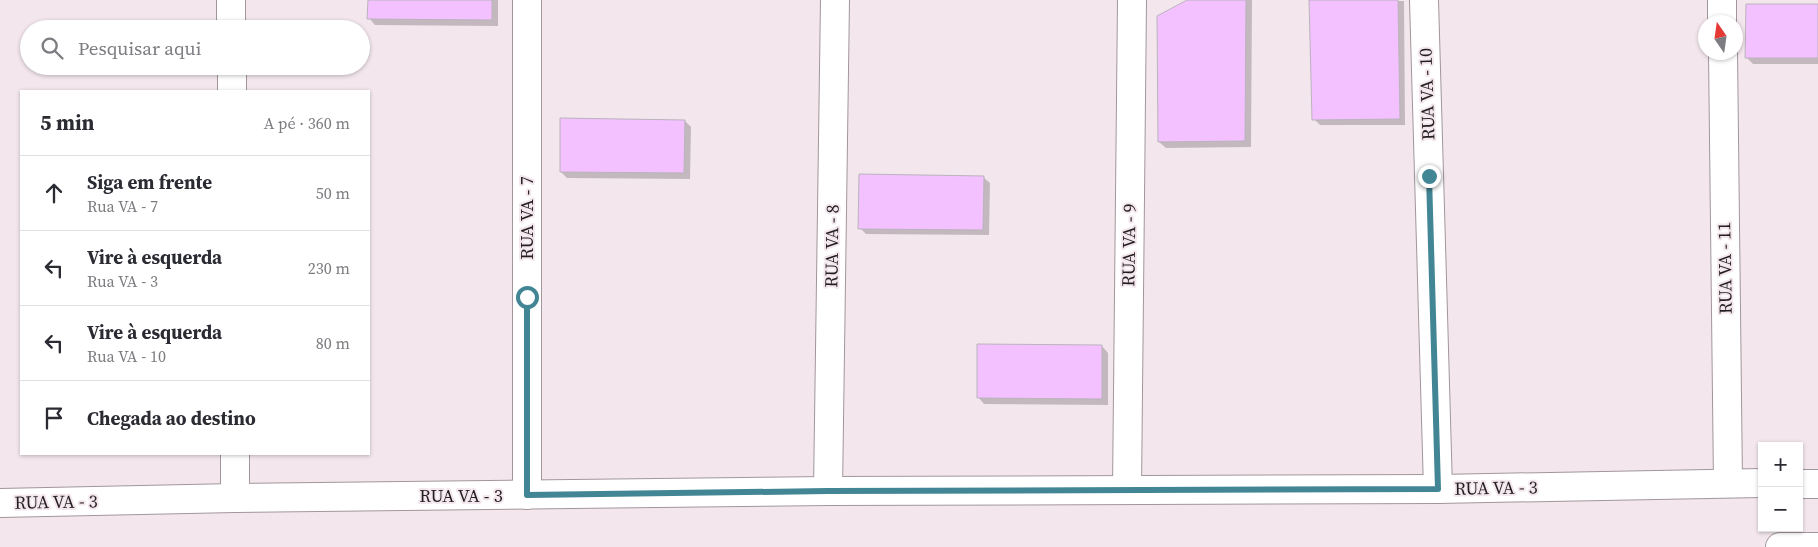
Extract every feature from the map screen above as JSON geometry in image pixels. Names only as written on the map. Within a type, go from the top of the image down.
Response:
[{"type":"street","points":[[231,0],[231,20]]},
{"type":"street","name":"RUA VA - 7","points":[[527,0],[527,495]]},
{"type":"street","name":"RUA VA - 8","points":[[828,491],[835,0]]},
{"type":"street","name":"RUA VA - 9","points":[[1127,490],[1132,0]]},
{"type":"street","name":"RUA VA - 10","points":[[1424,0],[1438,489]]},
{"type":"street","points":[[1722,0],[1722,15]]},
{"type":"street","name":"RUA VA - 11","points":[[1723,60],[1728,483]]},
{"type":"street","points":[[232,75],[232,90]]},
{"type":"street","points":[[235,455],[235,498]]},
{"type":"street","name":"RUA VA - 3","points":[[0,503],[235,498],[828,491],[1438,489],[1758,483]]},
{"type":"street","points":[[1803,484],[1818,484]]},
{"type":"street","points":[[1780,547],[1818,547]]},
{"type":"building","points":[[368,0],[492,0],[492,20],[367,19]]},
{"type":"building","points":[[1187,0],[1246,0],[1245,141],[1158,142],[1157,16]]},
{"type":"building","points":[[1309,0],[1398,0],[1400,119],[1312,120]]},
{"type":"building","points":[[1746,4],[1818,4],[1818,58],[1745,58]]},
{"type":"building","points":[[560,118],[685,120],[684,173],[560,172]]},
{"type":"building","points":[[859,174],[984,176],[983,230],[858,229]]},
{"type":"building","points":[[977,344],[1102,345],[1102,399],[977,398]]},
{"type":"route","points":[[527,297],[527,495],[828,491],[1438,489],[1429,176]]}]
